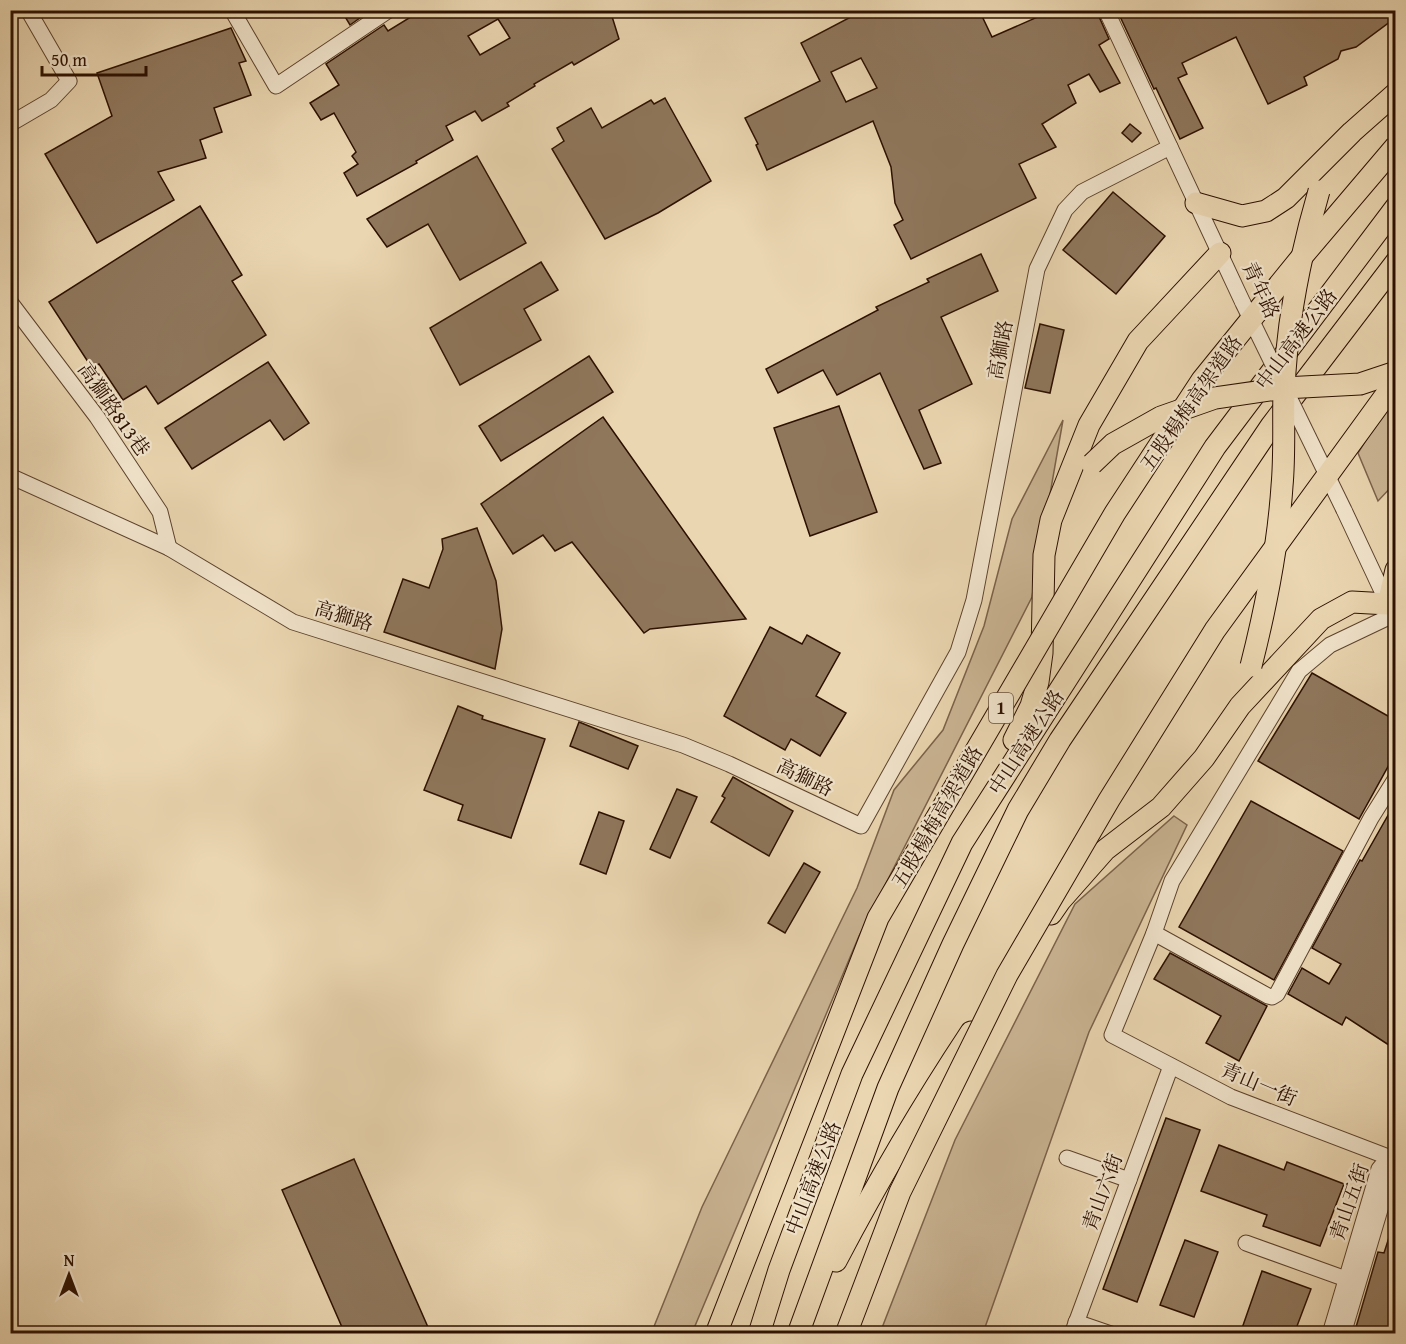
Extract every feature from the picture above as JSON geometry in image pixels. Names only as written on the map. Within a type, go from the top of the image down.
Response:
[{"type":"highway","points":[[1196,203],[1242,216],[1266,211],[1286,198],[1395,93]]},
{"type":"highway","points":[[1240,706],[1251,666],[1274,556],[1282,485],[1284,388],[1295,293],[1304,242],[1319,191],[1352,132]]},
{"type":"highway","name":"五股楊梅高架道路","points":[[716,1334],[878,918],[1115,513],[1202,380],[1395,146]]},
{"type":"highway","name":"中山高速公路","points":[[759,1334],[779,1270],[852,1074],[962,843],[1215,447],[1395,207]]},
{"type":"highway","points":[[962,843],[1031,706],[1038,682],[1042,653],[1044,555],[1051,520],[1089,425],[1138,341],[1220,253]]},
{"type":"highway","name":"中山高速公路","points":[[798,1334],[888,1088],[1018,810],[1060,740],[1271,426],[1395,262]]},
{"type":"highway","points":[[1062,492],[1113,444],[1161,417],[1215,398],[1284,388],[1360,384],[1395,372]]},
{"type":"highway","points":[[846,1334],[900,1192],[1007,975],[1109,800],[1215,630],[1395,381]]},
{"type":"highway","points":[[798,1334],[866,1204],[949,1065],[1060,901],[1105,850],[1161,807],[1204,758],[1240,706],[1321,619],[1352,602],[1392,612],[1395,570]]},
{"type":"street","points":[[10,124],[51,100],[69,81],[28,10]]},
{"type":"street","points":[[232,10],[276,86],[389,10]]},
{"type":"street","name":"青年路","points":[[1106,10],[1243,303],[1392,612]]},
{"type":"street","name":"高獅路","points":[[10,476],[169,548],[293,622],[683,745],[861,826],[958,652],[974,600],[1037,269],[1065,210],[1082,192],[1170,147]]},
{"type":"street","name":"高獅路813巷","points":[[10,302],[97,417],[160,512],[169,548]]},
{"type":"street","points":[[1392,612],[1330,645],[1299,671],[1172,881],[1154,933],[1268,996],[1272,997],[1277,994],[1371,818],[1395,778]]},
{"type":"street","name":"青山一街","points":[[1154,933],[1112,1035],[1231,1097],[1392,1159]]},
{"type":"street","name":"青山六街","points":[[1074,1328],[1171,1066]]},
{"type":"street","points":[[1066,1158],[1129,1180]]},
{"type":"street","name":"青山五街","points":[[1330,1334],[1379,1169],[1392,1159]]},
{"type":"street","name":"青山五街","points":[[1343,1334],[1390,1176],[1392,1159]]},
{"type":"street","points":[[1246,1243],[1346,1280]]},
{"type":"street","points":[[1074,1328],[1111,1334]]},
{"type":"shaded area","points":[[1395,402],[1395,483],[1378,501],[1358,453],[1385,409]]},
{"type":"shaded area","points":[[1063,420],[1032,597],[859,936],[692,1333],[651,1334],[702,1207],[857,888],[894,790],[943,730],[984,626],[1012,519]]},
{"type":"shaded area","points":[[1174,816],[1187,825],[1089,1032],[983,1333],[880,1333],[955,1140],[1075,904]]},
{"type":"building","points":[[341,10],[371,10],[350,25]]},
{"type":"building","points":[[422,10],[610,10],[619,39],[574,65],[572,62],[534,84],[535,86],[507,103],[509,106],[482,121],[475,111],[446,126],[453,140],[357,196],[344,173],[358,164],[352,156],[356,152],[334,113],[321,120],[310,103],[339,85],[326,64],[384,25],[388,31]],"holes":[[[498,19],[510,38],[480,55],[468,36]]]},
{"type":"building","points":[[864,10],[979,10],[992,37],[1040,16],[1037,10],[1096,10],[1109,39],[1099,45],[1120,83],[1100,92],[1089,74],[1068,85],[1076,103],[1042,124],[1056,147],[1019,164],[1036,198],[911,259],[894,225],[903,220],[895,203],[891,167],[873,121],[767,170],[756,145],[758,144],[745,118],[820,81],[801,43]],"holes":[[[861,58],[877,88],[846,102],[831,72]]]},
{"type":"building","points":[[1117,10],[1395,10],[1395,18],[1356,47],[1341,51],[1338,59],[1304,77],[1307,85],[1268,104],[1236,37],[1182,63],[1187,74],[1178,78],[1203,128],[1180,139]]},
{"type":"building","points":[[231,28],[246,61],[239,63],[251,95],[214,108],[222,132],[200,140],[206,158],[158,172],[174,200],[97,243],[45,154],[112,116],[97,73]]},
{"type":"building","points":[[665,98],[711,181],[658,213],[605,239],[552,149],[564,141],[557,128],[591,108],[602,128],[651,100],[654,104]]},
{"type":"building","points":[[1130,124],[1141,133],[1132,142],[1122,133]]},
{"type":"building","points":[[477,156],[526,243],[460,280],[428,224],[387,247],[367,219]]},
{"type":"building","points":[[1113,192],[1165,236],[1116,294],[1063,250]]},
{"type":"building","points":[[200,206],[242,275],[232,281],[266,335],[158,404],[146,386],[123,400],[99,364],[92,368],[49,302]]},
{"type":"building","points":[[981,254],[998,291],[941,317],[972,384],[919,410],[941,463],[924,469],[880,373],[837,395],[823,370],[778,393],[766,369],[878,310],[876,307],[929,282],[927,279]]},
{"type":"building","points":[[541,262],[558,290],[524,309],[541,340],[460,385],[430,328]]},
{"type":"building","points":[[1040,324],[1064,330],[1050,393],[1025,388]]},
{"type":"building","points":[[589,356],[613,392],[501,461],[479,426]]},
{"type":"building","points":[[268,362],[309,423],[284,440],[270,420],[192,469],[165,428]]},
{"type":"building","points":[[839,406],[877,512],[810,536],[774,428]]},
{"type":"building","points":[[603,417],[746,619],[650,629],[644,633],[572,542],[555,551],[543,535],[513,554],[481,504]]},
{"type":"building","points":[[477,528],[496,581],[502,629],[495,669],[384,632],[403,579],[429,588],[443,549],[442,539]]},
{"type":"building","points":[[770,627],[802,644],[807,635],[840,653],[816,696],[846,713],[820,756],[791,739],[785,750],[724,716]]},
{"type":"building","points":[[1312,673],[1395,720],[1395,754],[1359,819],[1258,761]]},
{"type":"building","points":[[458,706],[483,716],[482,719],[545,739],[511,838],[458,820],[463,805],[424,790]]},
{"type":"building","points":[[579,722],[638,746],[628,769],[570,746]]},
{"type":"building","points":[[733,777],[793,811],[769,856],[711,822],[725,798],[722,796]]},
{"type":"building","points":[[677,789],[697,797],[670,858],[650,849]]},
{"type":"building","points":[[1251,801],[1343,851],[1274,980],[1179,927]]},
{"type":"building","points":[[1395,803],[1395,1049],[1346,1017],[1342,1025],[1288,994],[1302,968],[1329,984],[1341,964],[1312,948],[1360,860],[1362,861]]},
{"type":"building","points":[[599,812],[624,821],[606,874],[580,864]]},
{"type":"building","points":[[804,863],[820,872],[785,933],[768,923]]},
{"type":"building","points":[[1170,953],[1267,1006],[1239,1061],[1206,1043],[1221,1016],[1154,979]]},
{"type":"building","points":[[1166,1118],[1200,1130],[1137,1302],[1103,1289]]},
{"type":"building","points":[[1219,1145],[1284,1170],[1287,1162],[1344,1184],[1320,1246],[1263,1226],[1267,1215],[1201,1191]]},
{"type":"building","points":[[354,1159],[431,1334],[345,1334],[282,1190]]},
{"type":"building","points":[[1393,1225],[1395,1226],[1395,1334],[1354,1334],[1378,1252],[1384,1253]]},
{"type":"building","points":[[1185,1240],[1218,1252],[1194,1317],[1160,1305]]},
{"type":"building","points":[[1262,1271],[1311,1289],[1294,1334],[1240,1334]]}]
